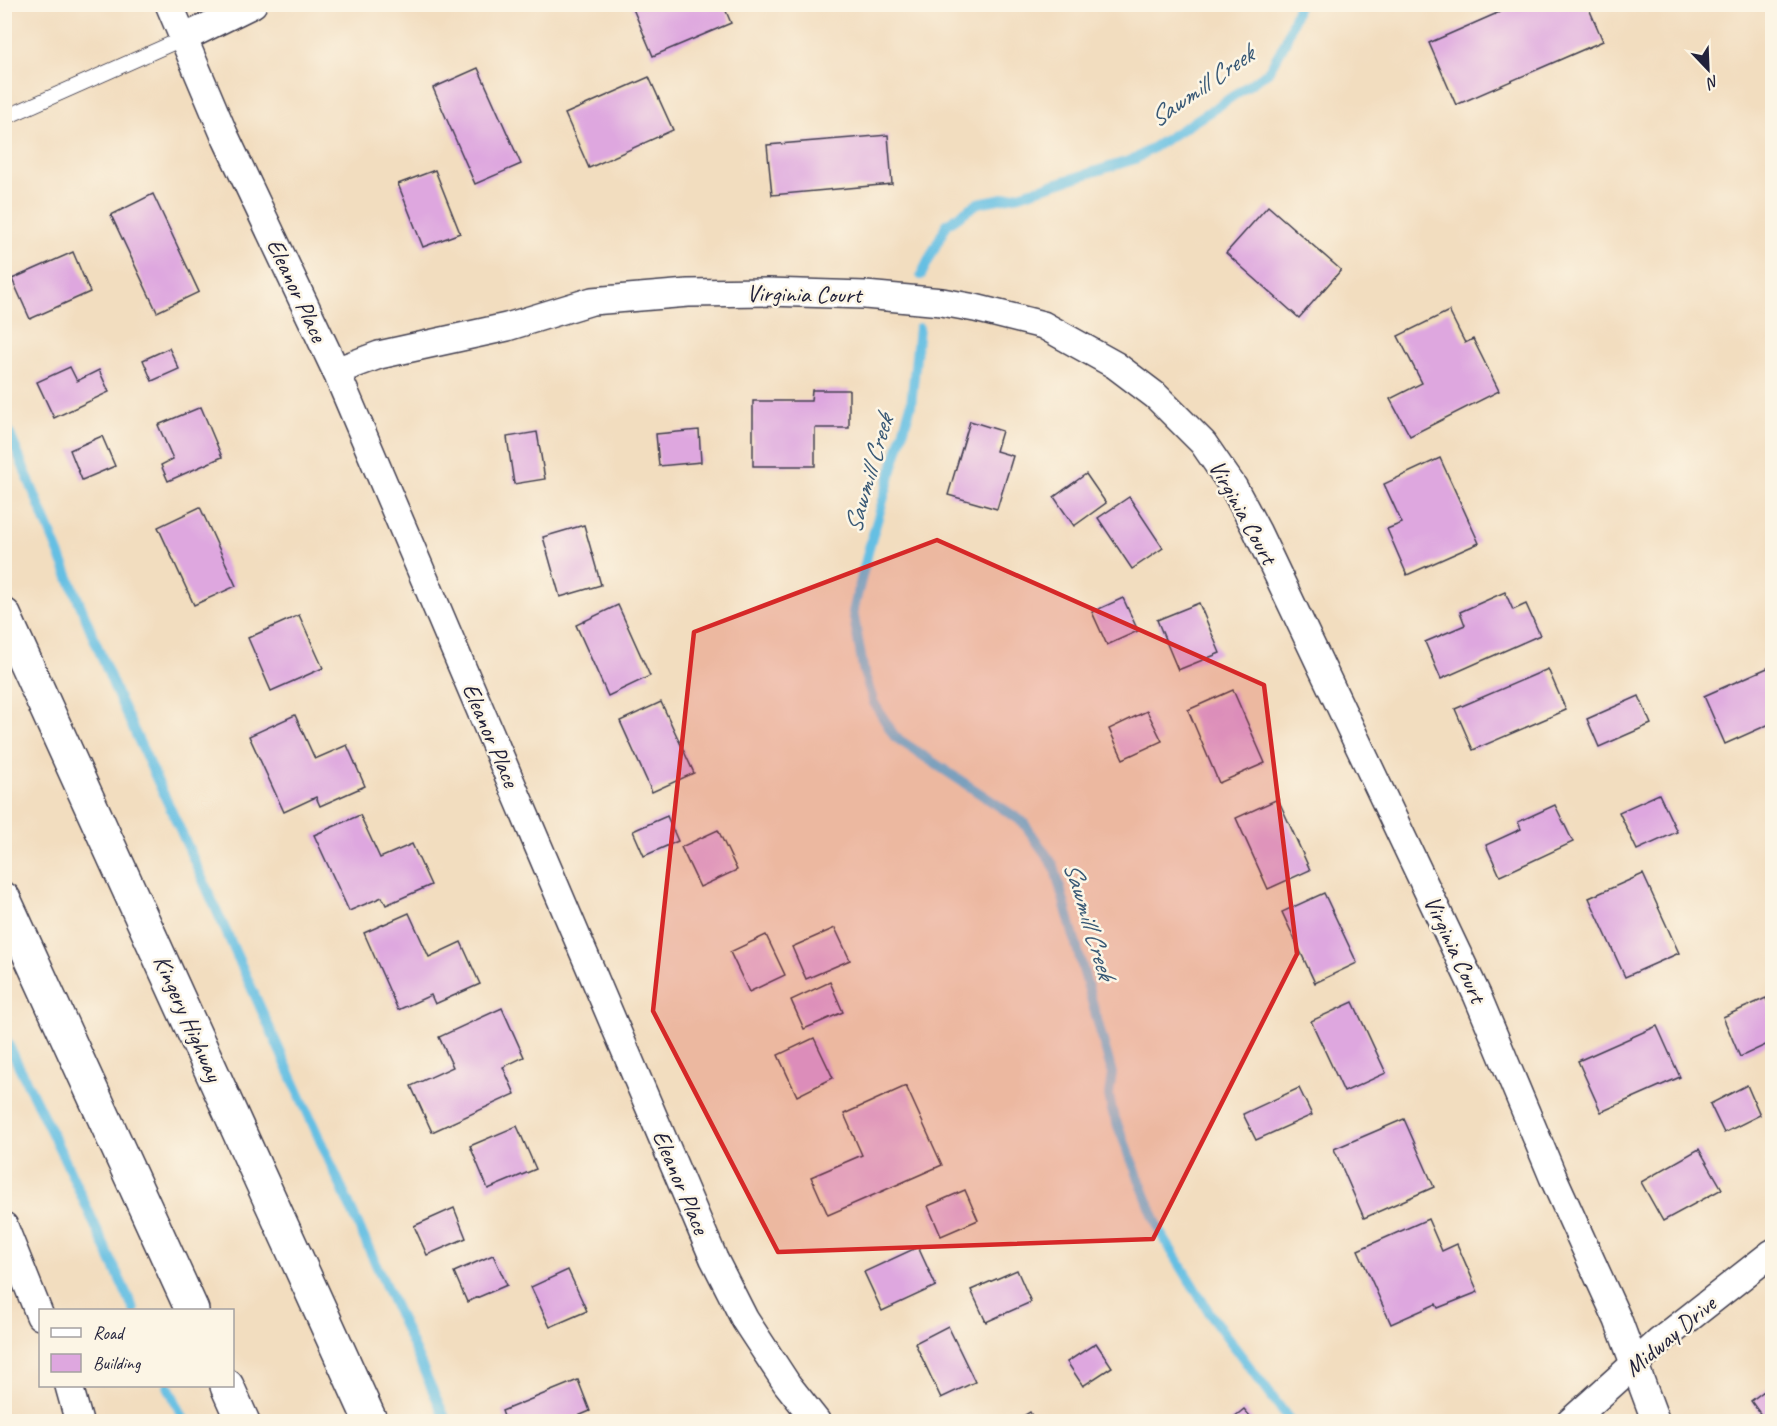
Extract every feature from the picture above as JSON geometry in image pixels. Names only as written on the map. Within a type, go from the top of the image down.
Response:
[{"type":"highway","name":"Kingery Highway","points":[[4,615],[371,1422]]},
{"type":"highway","points":[[4,899],[191,1309]]},
{"type":"highway","points":[[227,1387],[243,1422]]},
{"type":"street","name":"Eleanor Place","points":[[169,4],[224,134],[336,371],[714,1259],[745,1320],[787,1384],[817,1422]]},
{"type":"street","points":[[184,38],[253,4]]},
{"type":"street","name":"Virginia Court","points":[[336,371],[380,355],[507,327],[592,301],[688,293],[779,292],[865,295],[942,302],[1043,325],[1115,365],[1156,396],[1203,443],[1234,488],[1257,531],[1477,994],[1553,1177],[1618,1320],[1656,1422]]},
{"type":"street","points":[[4,1226],[39,1314]]},
{"type":"street","name":"Midway Drive","points":[[1570,1422],[1660,1341],[1773,1253]]},
{"type":"street","points":[[69,1387],[79,1422]]},
{"type":"lane","points":[[4,118],[184,38]]},
{"type":"highlighted area","points":[[937,540],[1264,685],[1297,954],[1153,1239],[778,1252],[653,1011],[694,632]]},
{"type":"building","points":[[631,4],[723,4],[731,23],[653,56]]},
{"type":"building","points":[[1518,4],[1587,4],[1603,41],[1456,105],[1429,43]]},
{"type":"building","points":[[478,68],[521,164],[475,184],[433,88]]},
{"type":"building","points":[[649,77],[673,130],[589,168],[565,114]]},
{"type":"building","points":[[888,135],[892,184],[772,195],[767,145]]},
{"type":"building","points":[[435,170],[460,233],[423,247],[398,184]]},
{"type":"building","points":[[153,194],[199,292],[157,312],[111,215]]},
{"type":"building","points":[[1268,206],[1341,270],[1299,318],[1226,253]]},
{"type":"building","points":[[73,252],[90,292],[30,319],[12,279]]},
{"type":"building","points":[[1449,311],[1465,343],[1473,339],[1499,391],[1410,436],[1390,399],[1422,383],[1398,336]]},
{"type":"building","points":[[169,348],[179,369],[152,381],[143,360]]},
{"type":"building","points":[[70,367],[77,381],[99,370],[109,392],[54,418],[37,382]]},
{"type":"building","points":[[812,390],[849,390],[849,428],[815,428],[815,466],[753,466],[753,401],[811,401]]},
{"type":"building","points":[[201,407],[222,457],[168,481],[161,465],[173,459],[158,425]]},
{"type":"building","points":[[970,421],[1002,431],[996,451],[1013,456],[997,509],[948,495]]},
{"type":"building","points":[[699,430],[701,462],[659,466],[656,434]]},
{"type":"building","points":[[537,432],[545,479],[514,484],[507,437]]},
{"type":"building","points":[[102,436],[115,466],[82,480],[70,450]]},
{"type":"building","points":[[1440,458],[1479,543],[1407,575],[1387,529],[1402,523],[1384,484]]},
{"type":"building","points":[[1086,474],[1106,503],[1074,526],[1054,497]]},
{"type":"building","points":[[1129,497],[1163,548],[1132,569],[1098,518]]},
{"type":"building","points":[[200,507],[236,586],[194,605],[158,527]]},
{"type":"building","points":[[584,525],[601,585],[560,597],[543,537]]},
{"type":"building","points":[[1505,592],[1513,610],[1526,604],[1540,635],[1441,679],[1425,642],[1465,625],[1460,612]]},
{"type":"building","points":[[1123,598],[1138,631],[1107,645],[1092,612]]},
{"type":"building","points":[[1199,603],[1220,653],[1178,670],[1157,620]]},
{"type":"building","points":[[618,605],[650,676],[608,696],[576,625]]},
{"type":"building","points":[[299,615],[323,668],[271,691],[248,638]]},
{"type":"building","points":[[1772,666],[1772,723],[1725,744],[1704,696]]},
{"type":"building","points":[[1548,669],[1566,710],[1473,750],[1455,709]]},
{"type":"building","points":[[1233,690],[1265,763],[1219,783],[1188,710]]},
{"type":"building","points":[[1639,696],[1651,724],[1599,747],[1587,719]]},
{"type":"building","points":[[661,702],[694,773],[652,792],[620,721]]},
{"type":"building","points":[[1147,711],[1162,741],[1123,759],[1109,729]]},
{"type":"building","points":[[295,715],[315,759],[347,745],[365,786],[320,806],[316,797],[284,812],[249,736]]},
{"type":"building","points":[[1659,794],[1677,832],[1637,850],[1619,812]]},
{"type":"building","points":[[1278,799],[1310,870],[1268,889],[1236,818]]},
{"type":"building","points":[[1555,805],[1573,842],[1500,876],[1486,845],[1521,829],[1518,822]]},
{"type":"building","points":[[360,815],[380,858],[412,844],[431,885],[386,905],[382,897],[349,911],[314,835]]},
{"type":"building","points":[[667,816],[678,841],[644,856],[633,831]]},
{"type":"building","points":[[718,830],[737,870],[700,887],[681,847]]},
{"type":"building","points":[[1643,874],[1679,953],[1625,977],[1589,898]]},
{"type":"building","points":[[1324,893],[1357,963],[1315,983],[1282,912]]},
{"type":"building","points":[[409,913],[429,957],[461,942],[480,984],[435,1004],[431,995],[398,1010],[364,933]]},
{"type":"building","points":[[835,928],[850,960],[806,979],[792,947]]},
{"type":"building","points":[[766,935],[785,975],[749,992],[730,952]]},
{"type":"building","points":[[830,982],[843,1012],[804,1029],[791,1000]]},
{"type":"building","points":[[1766,998],[1772,1013],[1772,1042],[1740,1057],[1723,1017]]},
{"type":"building","points":[[1353,1002],[1386,1073],[1344,1092],[1311,1021]]},
{"type":"building","points":[[502,1008],[524,1057],[503,1067],[515,1094],[432,1132],[411,1086],[453,1067],[439,1037]]},
{"type":"building","points":[[1657,1026],[1680,1077],[1601,1112],[1578,1061]]},
{"type":"building","points":[[814,1038],[833,1078],[797,1096],[778,1055]]},
{"type":"building","points":[[1747,1085],[1760,1115],[1724,1133],[1710,1104]]},
{"type":"building","points":[[906,1086],[942,1165],[828,1215],[811,1177],[862,1155],[844,1114]]},
{"type":"building","points":[[1299,1088],[1312,1115],[1256,1140],[1243,1114]]},
{"type":"building","points":[[1404,1119],[1434,1187],[1364,1218],[1334,1149]]},
{"type":"building","points":[[517,1126],[536,1169],[488,1189],[470,1146]]},
{"type":"building","points":[[1699,1149],[1722,1189],[1663,1221],[1641,1182]]},
{"type":"building","points":[[965,1190],[978,1220],[941,1236],[928,1206]]},
{"type":"building","points":[[454,1208],[466,1238],[427,1255],[414,1226]]},
{"type":"building","points":[[1428,1219],[1442,1251],[1457,1244],[1478,1292],[1438,1308],[1436,1304],[1391,1324],[1358,1250]]},
{"type":"building","points":[[918,1247],[936,1286],[882,1311],[864,1272]]},
{"type":"building","points":[[493,1255],[507,1285],[467,1302],[454,1272]]},
{"type":"building","points":[[568,1270],[587,1311],[550,1327],[531,1287]]},
{"type":"building","points":[[1017,1270],[1031,1302],[986,1322],[971,1290]]},
{"type":"building","points":[[948,1326],[975,1382],[941,1398],[915,1343]]},
{"type":"building","points":[[1096,1343],[1112,1367],[1083,1386],[1067,1362]]},
{"type":"building","points":[[578,1380],[590,1411],[564,1422],[506,1422],[502,1411]]},
{"type":"building","points":[[1772,1385],[1772,1422],[1766,1422],[1751,1401]]},
{"type":"building","points":[[1244,1409],[1255,1422],[1228,1422]]},
{"type":"building","points":[[1030,1412],[1035,1422],[1013,1422]]},
{"type":"waterway","name":"Sawmill Creek","points":[[921,275],[947,224],[978,203],[1019,195],[1135,159],[1268,72],[1285,43],[1299,4]]},
{"type":"waterway","name":"Sawmill Creek","points":[[919,328],[911,405],[869,548],[853,612],[864,673],[874,703],[895,737],[1023,822],[1054,866],[1112,1073],[1109,1095],[1112,1111],[1160,1232],[1212,1317],[1291,1422]]},
{"type":"waterway","points":[[4,420],[117,694],[447,1422]]},
{"type":"waterway","points":[[4,1036],[64,1158],[134,1309]]},
{"type":"waterway","points":[[168,1387],[185,1422]]}]
